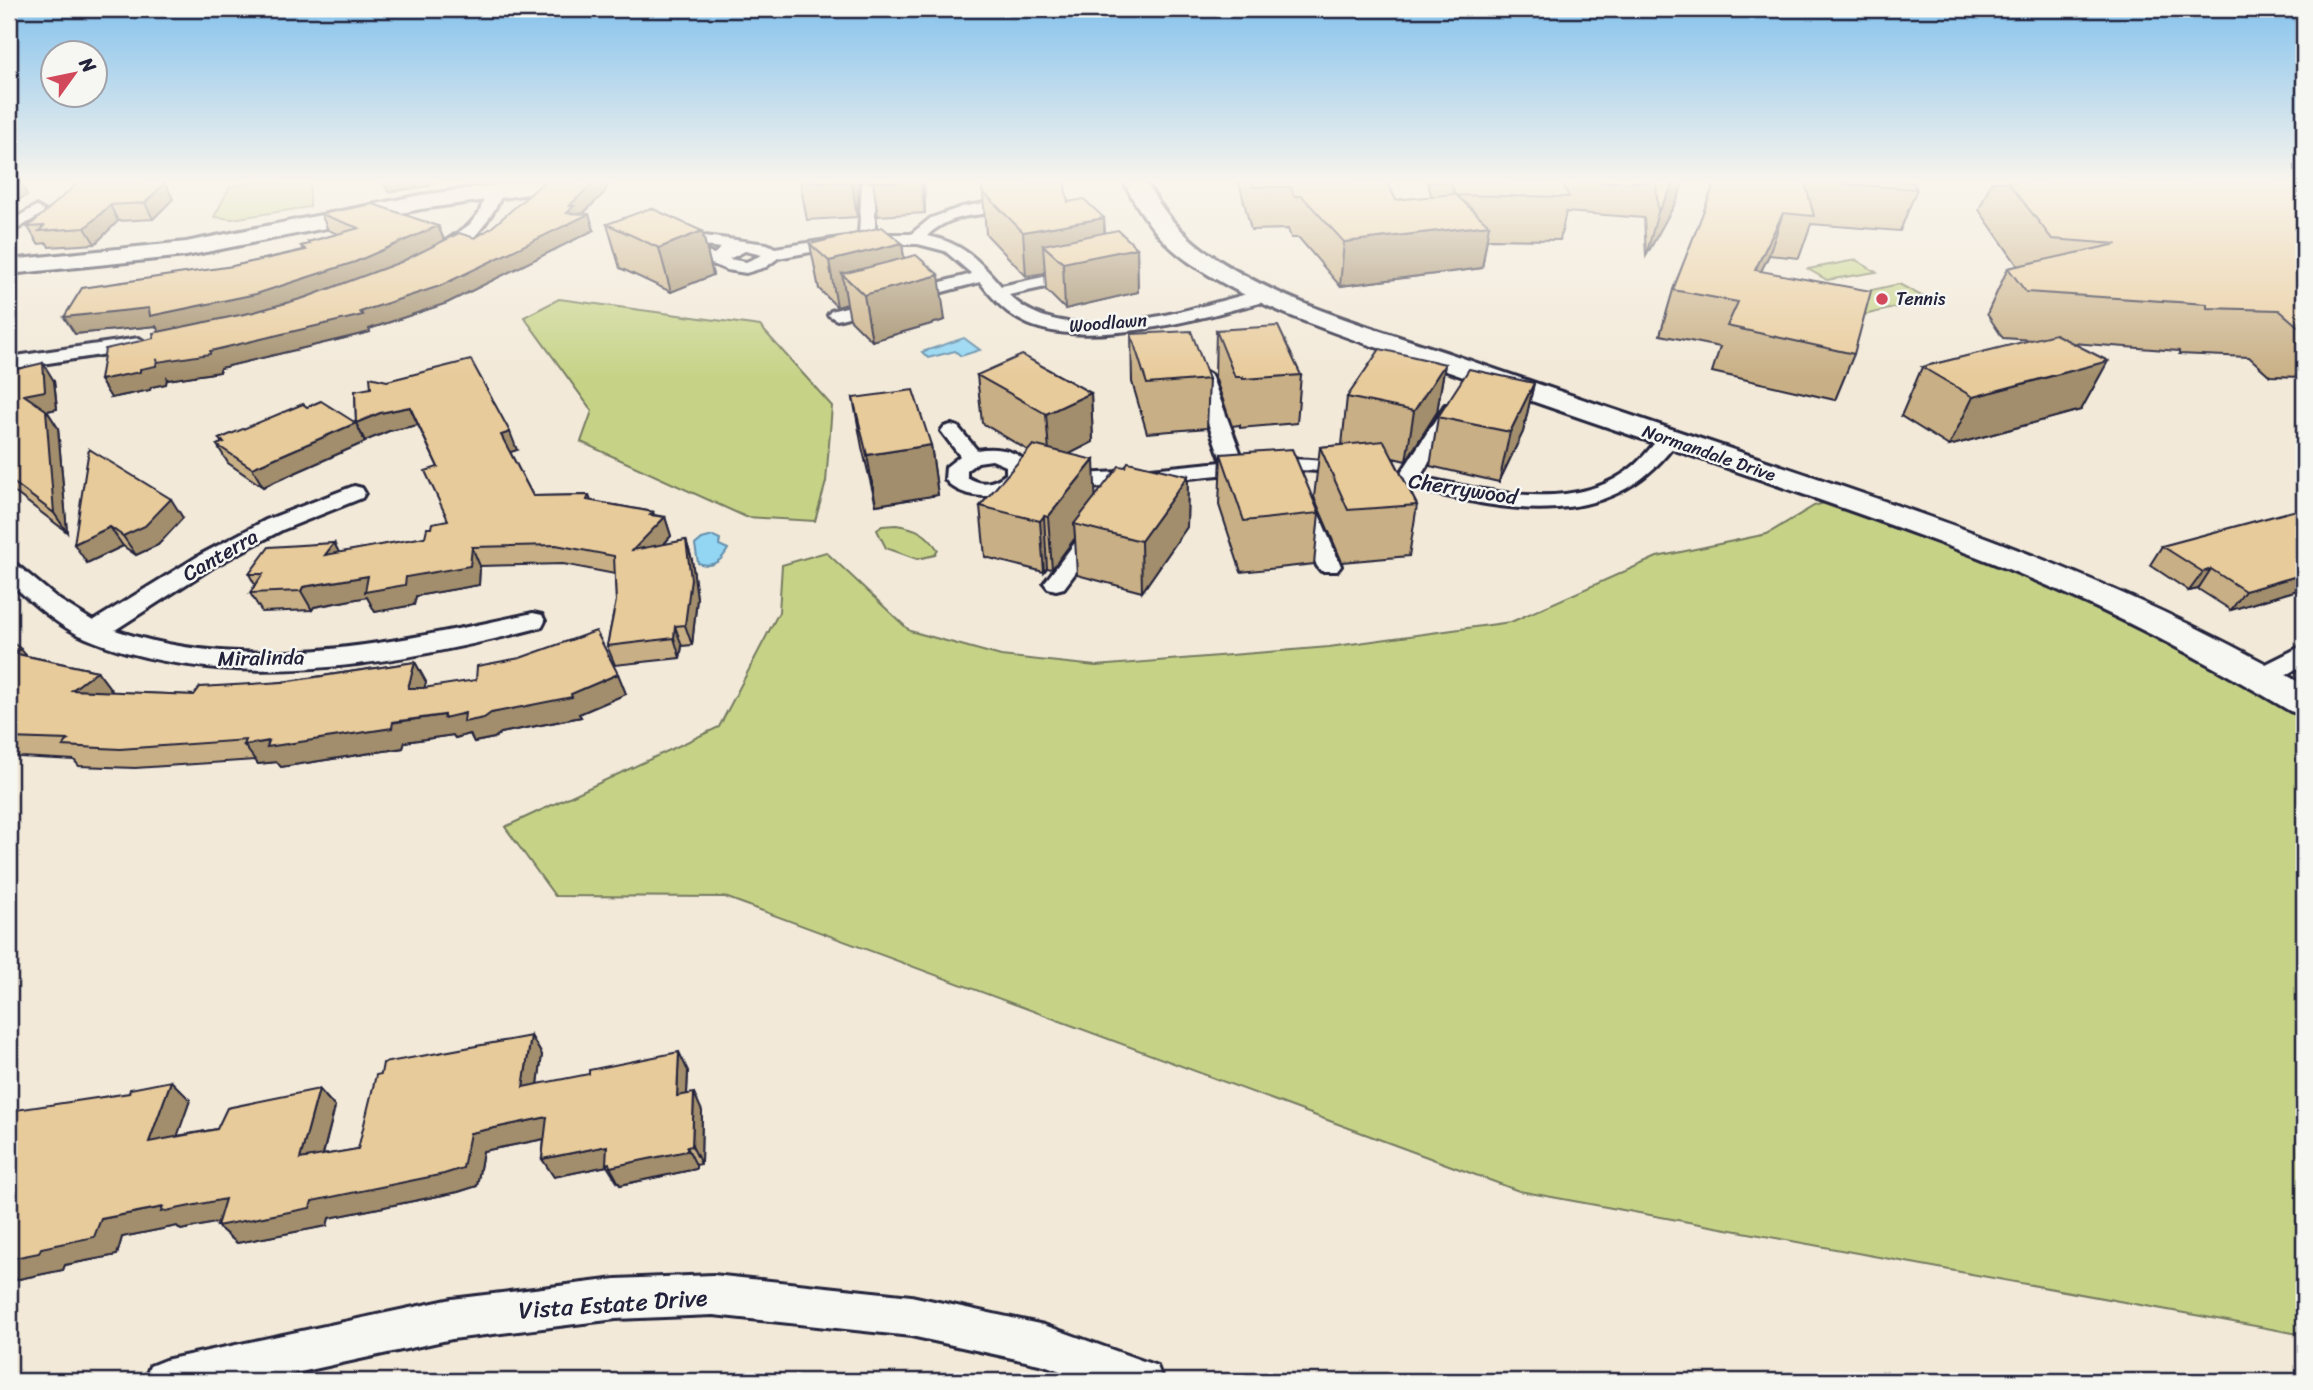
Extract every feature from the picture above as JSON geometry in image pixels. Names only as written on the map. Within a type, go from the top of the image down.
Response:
[{"type":"street","points":[[9,267],[117,258],[192,247]]},
{"type":"street","points":[[419,265],[449,247]]},
{"type":"street","points":[[677,247],[674,249],[721,261],[730,266],[746,267],[762,263],[770,254],[759,247]]},
{"type":"street","points":[[721,261],[720,257],[729,250],[742,247]]},
{"type":"street","name":"Woodlawn","points":[[770,254],[819,247]]},
{"type":"street","name":"Woodlawn","points":[[946,247],[955,249],[1025,317],[1051,326],[1079,329],[1230,307],[1266,293]]},
{"type":"street","name":"Normandale Drive","points":[[1188,247],[1229,275],[1342,325],[1668,440],[1906,520],[2086,589],[2159,623],[2304,702]]},
{"type":"street","points":[[997,292],[1101,270]]},
{"type":"street","points":[[837,315],[983,276]]},
{"type":"street","points":[[9,363],[159,341]]},
{"type":"street","points":[[1201,375],[1235,468]]},
{"type":"street","points":[[1407,481],[1452,409]]},
{"type":"street","points":[[951,430],[972,457]]},
{"type":"street","name":"Cherrywood","points":[[1017,476],[1048,481],[1113,480],[1287,464],[1343,467],[1482,497],[1544,501],[1600,493],[1623,483],[1639,473],[1668,440]]},
{"type":"street","points":[[993,454],[1011,459],[1017,464],[1017,476],[1011,482],[992,489],[962,484],[956,479],[957,467],[972,457],[993,454]]},
{"type":"street","points":[[1287,464],[1329,566]]},
{"type":"street","points":[[1056,583],[1112,508],[1113,480]]},
{"type":"street","name":"Canterra","points":[[94,632],[208,560],[274,525],[354,493]]},
{"type":"street","name":"Miralinda","points":[[9,570],[74,621],[94,632],[142,647],[207,659],[268,661],[350,656],[439,642],[533,621]]},
{"type":"street","points":[[2261,677],[2304,653]]},
{"type":"street","name":"Vista Estate Drive","points":[[165,1381],[452,1319],[616,1299],[713,1295],[911,1315],[1044,1345],[1142,1381]]},
{"type":"green space","points":[[1856,260],[1876,272],[1827,280],[1808,269]]},
{"type":"green space","name":"Tennis","points":[[1899,284],[1929,300],[1864,315],[1835,298]]},
{"type":"green space","points":[[559,299],[760,326],[832,406],[826,482],[815,521],[746,517],[581,442],[592,411],[524,317]]},
{"type":"green space","points":[[1840,498],[2197,642],[2304,710],[2304,1335],[1519,1191],[725,897],[555,896],[505,827],[719,727],[779,612],[782,565],[826,552],[910,631],[1001,656],[1096,666],[1329,647],[1511,622],[1657,557],[1767,534],[1814,506]]},
{"type":"green space","points":[[896,525],[925,535],[938,550],[935,555],[917,559],[886,548],[877,530],[882,526]]},
{"type":"water","points":[[964,338],[980,350],[961,356],[955,351],[928,358],[922,352]]},
{"type":"water","points":[[713,536],[720,539],[719,545],[728,549],[716,562],[708,565],[698,563],[695,545],[702,539]]},
{"type":"building","points":[[302,247],[390,247],[355,262],[256,294],[150,316],[149,308],[64,317],[82,288],[233,266],[306,250]]},
{"type":"building","points":[[431,247],[521,247],[440,286],[360,312],[363,315],[210,351],[210,354],[158,362],[157,359],[156,366],[140,369],[140,372],[100,380],[105,349],[154,338],[153,333],[254,312],[304,298],[401,262]]},
{"type":"building","points":[[813,247],[886,247],[829,261]]},
{"type":"building","points":[[1045,247],[1137,248],[1063,263]]},
{"type":"building","points":[[1690,247],[1766,247],[1755,270],[1871,291],[1854,354],[1727,326],[1738,302],[1673,290]]},
{"type":"building","points":[[2104,247],[2304,247],[2304,329],[2279,310],[2207,308],[2207,304],[2026,292],[2008,268]]},
{"type":"building","points":[[916,255],[939,275],[864,295],[842,274]]},
{"type":"building","points":[[1278,326],[1301,375],[1243,379],[1235,377],[1216,330]]},
{"type":"building","points":[[1191,331],[1209,379],[1147,384],[1131,334]]},
{"type":"building","points":[[2055,334],[2108,361],[1973,397],[1922,367]]},
{"type":"building","points":[[1380,349],[1445,364],[1414,411],[1347,397]]},
{"type":"building","points":[[1022,355],[1091,393],[1046,414],[977,375]]},
{"type":"building","points":[[471,360],[510,432],[501,435],[533,496],[589,495],[587,500],[653,512],[650,515],[665,517],[633,550],[686,540],[691,579],[685,625],[675,626],[674,638],[607,646],[616,601],[614,556],[556,545],[472,547],[470,566],[406,577],[405,585],[365,592],[368,576],[303,587],[301,591],[250,593],[263,574],[249,574],[269,547],[334,543],[325,555],[425,537],[427,528],[431,528],[432,523],[448,520],[425,471],[438,467],[410,407],[380,413],[356,423],[355,391],[371,388],[370,377],[387,381]]},
{"type":"building","points":[[43,363],[45,391],[24,395],[46,410],[54,513],[9,479],[9,371]]},
{"type":"building","points":[[1469,369],[1534,383],[1510,432],[1438,417]]},
{"type":"building","points":[[913,390],[931,445],[867,455],[853,398]]},
{"type":"building","points":[[321,401],[356,423],[252,468],[217,445],[224,442],[219,439],[303,404],[307,407]]},
{"type":"building","points":[[1384,441],[1417,505],[1348,510],[1320,447]]},
{"type":"building","points":[[1033,445],[1094,460],[1048,517],[1044,516],[1040,521],[980,506]]},
{"type":"building","points":[[89,449],[171,499],[145,526],[123,536],[110,527],[74,544]]},
{"type":"building","points":[[1292,449],[1319,513],[1244,521],[1221,454]]},
{"type":"building","points":[[1128,462],[1188,476],[1141,541],[1074,524],[1119,466],[1125,467]]},
{"type":"building","points":[[2304,508],[2304,574],[2245,591],[2211,569],[2203,572],[2162,546]]},
{"type":"building","points":[[596,631],[618,674],[571,694],[572,697],[491,713],[484,718],[464,722],[465,713],[444,718],[444,715],[393,722],[392,728],[267,747],[269,741],[244,745],[246,740],[120,749],[63,746],[68,740],[9,738],[9,640],[21,649],[13,653],[97,671],[72,690],[194,695],[200,687],[283,682],[415,662],[408,688],[476,680],[477,666],[520,658]]},
{"type":"building","points":[[531,1036],[523,1087],[589,1074],[589,1070],[679,1052],[677,1096],[694,1093],[692,1146],[687,1147],[687,1151],[610,1167],[609,1163],[606,1164],[607,1146],[542,1159],[547,1117],[470,1133],[463,1168],[444,1174],[312,1201],[310,1208],[217,1226],[225,1199],[161,1212],[163,1207],[101,1219],[94,1237],[41,1248],[39,1253],[9,1259],[9,1111],[129,1093],[130,1089],[171,1081],[149,1142],[217,1129],[227,1108],[319,1089],[300,1159],[358,1149],[376,1075],[381,1074],[383,1063]]},
{"type":"place","name":"Tennis","points":[[1882,299]]}]
